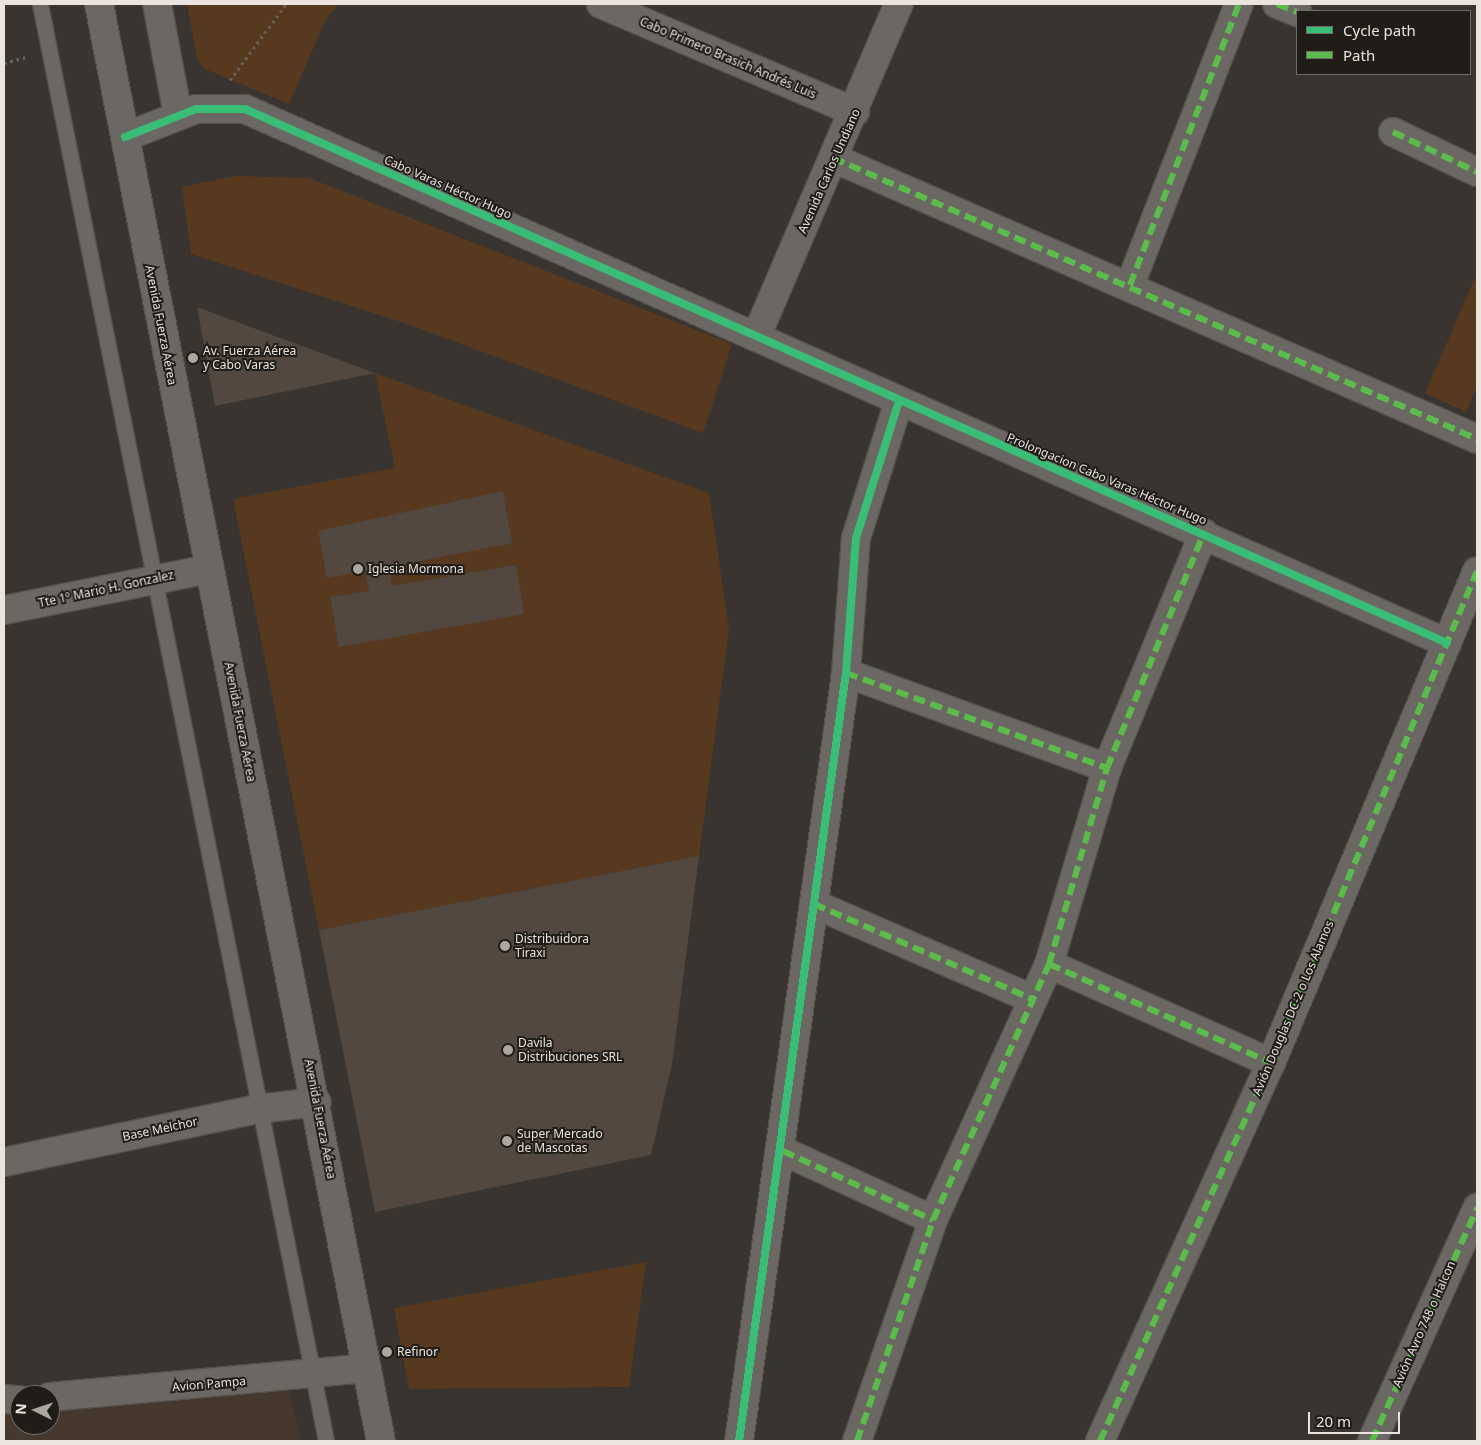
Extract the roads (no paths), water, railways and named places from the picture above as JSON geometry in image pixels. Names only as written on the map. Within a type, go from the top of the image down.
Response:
[{"type":"street","name":"Avenida Fuerza Aérea","points":[[98,4],[209,569],[317,1102],[382,1441]]},
{"type":"street","points":[[157,4],[178,115]]},
{"type":"street","name":"Cabo Primero Brasich Andrés Luis","points":[[602,4],[855,112]]},
{"type":"street","name":"Avenida Carlos Undiano","points":[[756,337],[833,158],[855,112],[900,4]]},
{"type":"street","points":[[1130,285],[1239,4]]},
{"type":"street","points":[[1277,4],[1296,12]]},
{"type":"street","name":"Cabo Varas Héctor Hugo","points":[[125,137],[178,115],[216,106],[258,115],[756,337]]},
{"type":"street","points":[[1393,132],[1477,172]]},
{"type":"street","points":[[833,158],[1130,285],[1477,439]]},
{"type":"street","name":"Prolongacion Cabo Varas Héctor Hugo","points":[[756,337],[898,401],[1204,533],[1447,643]]},
{"type":"street","points":[[739,1441],[758,1288],[783,1151],[814,904],[846,673],[856,538],[898,401]]},
{"type":"street","points":[[857,1441],[933,1220],[1049,964],[1107,768],[1204,533]]},
{"type":"street","name":"Tte 1º Mario H. Gonzalez","points":[[4,610],[209,569]]},
{"type":"street","name":"Avión Douglas DC-2 o Los Alamos","points":[[1100,1441],[1271,1063],[1477,571]]},
{"type":"street","points":[[846,673],[1107,768]]},
{"type":"street","points":[[814,904],[1032,999]]},
{"type":"street","points":[[1049,964],[1271,1063]]},
{"type":"street","name":"Base Melchor","points":[[4,1162],[258,1109],[317,1102]]},
{"type":"street","points":[[783,1151],[933,1220]]},
{"type":"street","name":"Avión Avro 748 o Halcon","points":[[1372,1441],[1477,1208]]},
{"type":"street","name":"Avion Pampa","points":[[60,1396],[313,1375],[368,1368]]},
{"type":"lane","points":[[40,4],[152,579],[326,1441]]},
{"type":"place","name":"Av. Fuerza Aérea y Cabo Varas","points":[[193,358]]},
{"type":"place","name":"Iglesia Mormona","points":[[358,569]]},
{"type":"place","name":"Distribuidora Tiraxi","points":[[505,946]]},
{"type":"place","name":"Davila Distribuciones SRL","points":[[508,1050]]},
{"type":"place","name":"Super Mercado de Mascotas","points":[[507,1141]]},
{"type":"place","name":"Refinor","points":[[387,1352]]}]
